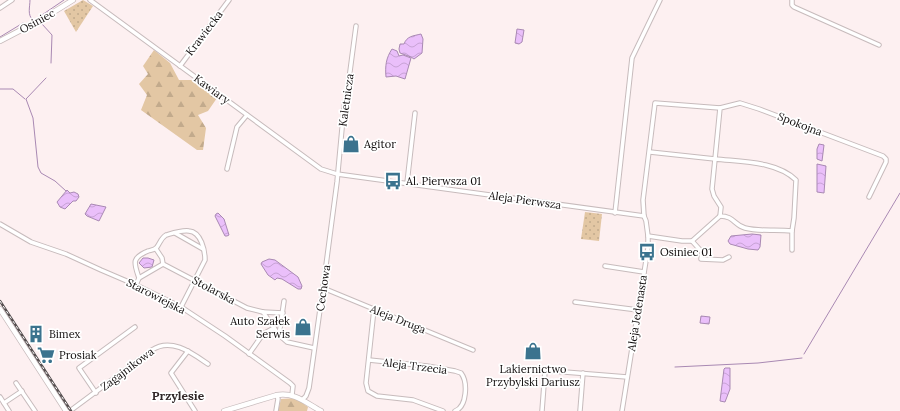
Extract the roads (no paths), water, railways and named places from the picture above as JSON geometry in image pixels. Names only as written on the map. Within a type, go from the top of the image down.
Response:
[{"type":"street","points":[[0,8],[12,0]]},
{"type":"street","name":"Osiniec","points":[[0,41],[44,18],[73,0]]},
{"type":"street","name":"Kawiary","points":[[90,0],[318,167],[337,174]]},
{"type":"street","name":"Krawiecka","points":[[180,66],[229,0]]},
{"type":"street","points":[[615,213],[632,58],[660,0]]},
{"type":"street","points":[[792,0],[792,5],[794,7],[879,45]]},
{"type":"street","name":"Kaletnicza","points":[[337,174],[356,26]]},
{"type":"street","name":"Aleja Jedenasta","points":[[622,411],[644,272],[648,236],[644,216],[644,194],[655,103],[720,108]]},
{"type":"street","name":"Spokojna","points":[[720,108],[740,103],[883,156],[886,159],[886,162],[868,197]]},
{"type":"street","points":[[720,108],[712,189],[714,196],[721,207],[720,216]]},
{"type":"street","points":[[407,183],[415,113]]},
{"type":"street","points":[[227,169],[237,127],[247,115]]},
{"type":"street","points":[[650,152],[760,164],[788,172],[796,180],[792,250]]},
{"type":"street","name":"Aleja Pierwsza","points":[[337,174],[644,216]]},
{"type":"street","name":"Cechowa","points":[[302,400],[306,396],[309,388],[337,174]]},
{"type":"street","points":[[648,236],[692,241],[720,216],[728,216],[742,227],[752,230],[792,231]]},
{"type":"street","name":"Starowiejska","points":[[0,224],[31,242],[66,254],[181,307],[290,383],[293,386],[292,395]]},
{"type":"street","points":[[139,278],[135,266],[136,259],[142,254],[156,249],[164,236],[188,230],[192,232],[200,239],[205,260],[181,307]]},
{"type":"street","points":[[175,233],[203,249]]},
{"type":"street","points":[[692,241],[702,252],[701,258],[723,260],[728,257]]},
{"type":"street","points":[[136,285],[139,278],[163,264],[162,258],[156,249]]},
{"type":"street","name":"Stolarska","points":[[163,264],[248,308],[263,312],[283,313]]},
{"type":"street","points":[[605,266],[644,272]]},
{"type":"street","name":"Aleja Druga","points":[[323,288],[473,350]]},
{"type":"street","points":[[279,335],[284,301]]},
{"type":"street","points":[[575,302],[638,310]]},
{"type":"street","points":[[374,309],[366,386],[370,393],[377,396],[413,400],[443,411]]},
{"type":"street","points":[[1,312],[66,411]]},
{"type":"street","points":[[263,312],[279,335],[291,344],[314,348]]},
{"type":"street","points":[[96,393],[80,368],[135,327]]},
{"type":"street","points":[[249,354],[264,334],[274,328]]},
{"type":"street","name":"Zagajnikowa","points":[[70,411],[160,346],[170,345],[188,351],[208,364]]},
{"type":"street","points":[[188,351],[172,373],[195,411]]},
{"type":"street","name":"Aleja Trzecia","points":[[369,360],[427,366],[461,373],[465,381],[464,401],[460,409],[455,411]]},
{"type":"street","points":[[526,369],[627,377]]},
{"type":"street","points":[[542,411],[545,371]]},
{"type":"street","points":[[580,411],[583,373]]},
{"type":"street","points":[[16,383],[35,411]]},
{"type":"street","points":[[4,403],[22,391]]},
{"type":"street","points":[[224,411],[277,395],[292,395],[321,411]]},
{"type":"street","points":[[276,411],[278,399],[277,395]]},
{"type":"street","points":[[0,398],[9,411]]},
{"type":"water","points":[[517,29],[524,30],[522,42],[519,44],[515,43]]},
{"type":"water","points":[[421,34],[423,39],[422,53],[414,59],[400,53],[400,44],[404,44],[407,39]]},
{"type":"water","points":[[392,49],[397,51],[399,56],[403,55],[411,58],[405,79],[396,76],[386,77],[386,62]]},
{"type":"water","points":[[819,144],[824,145],[822,161],[817,159],[817,149]]},
{"type":"water","points":[[817,164],[826,166],[824,193],[817,192]]},
{"type":"water","points":[[67,190],[70,193],[74,192],[78,194],[79,197],[65,209],[60,207],[57,202]]},
{"type":"water","points":[[91,204],[106,207],[99,221],[85,214]]},
{"type":"water","points":[[218,213],[224,219],[229,235],[227,236],[225,236],[215,216]]},
{"type":"water","points":[[752,234],[761,235],[760,247],[758,250],[730,244],[728,241],[731,236]]},
{"type":"water","points":[[143,258],[154,260],[152,267],[144,268],[139,263]]},
{"type":"water","points":[[269,259],[275,260],[298,277],[302,286],[301,289],[298,289],[282,279],[277,278],[275,280],[268,275],[261,264]]},
{"type":"water","points":[[701,316],[710,317],[709,324],[700,323]]},
{"type":"water","points":[[725,368],[730,368],[730,389],[725,402],[720,401]]},
{"type":"waterway","points":[[30,0],[29,13],[33,19]]},
{"type":"waterway","points":[[39,17],[64,0]]},
{"type":"waterway","points":[[0,37],[23,23]]},
{"type":"waterway","points":[[42,24],[52,35],[51,63]]},
{"type":"waterway","points":[[46,78],[26,99],[33,118],[38,167],[41,173],[55,181],[66,191]]},
{"type":"waterway","points":[[0,89],[13,89],[25,99]]},
{"type":"waterway","points":[[804,354],[900,193]]},
{"type":"waterway","points":[[675,367],[758,363],[802,358]]},
{"type":"railway","points":[[0,301],[71,411]]},
{"type":"place","name":"Agitor","points":[[351,144]]},
{"type":"place","name":"Al. Pierwsza 01","points":[[393,181]]},
{"type":"place","name":"Osiniec 01","points":[[647,252]]},
{"type":"place","name":"Auto Szałek Serwis","points":[[303,327]]},
{"type":"place","name":"Bimex","points":[[36,334]]},
{"type":"place","name":"Lakiernictwo Przybylski Dariusz","points":[[533,351]]},
{"type":"place","name":"Prosiak","points":[[46,355]]},
{"type":"district","name":"Przylesie","points":[[178,395]]}]
